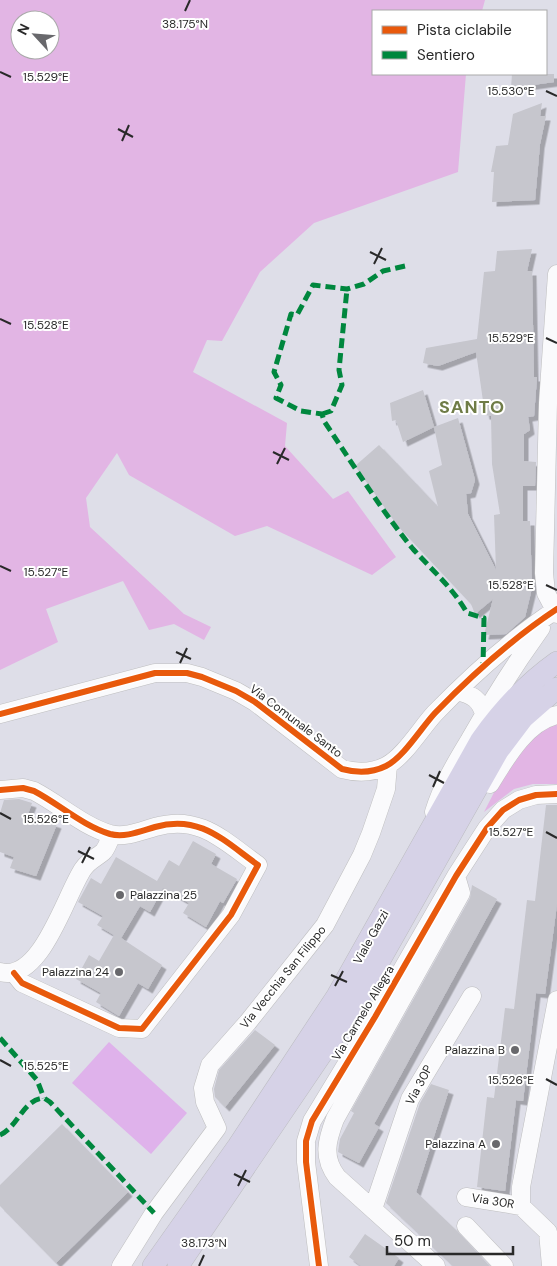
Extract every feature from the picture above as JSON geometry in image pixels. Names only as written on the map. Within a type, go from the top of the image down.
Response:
[{"type":"main road","name":"Viale Gazzi","points":[[153,1266],[238,1146],[342,988],[481,740],[496,719],[525,687],[557,662]]},
{"type":"main road","name":"Viale Gazzi","points":[[178,1266],[354,1006],[434,861],[508,735],[538,702],[557,688]]},
{"type":"street","points":[[557,274],[548,403],[544,573],[546,592],[557,611]]},
{"type":"street","points":[[388,765],[458,690],[483,667],[557,611]]},
{"type":"street","points":[[427,834],[441,790],[484,714],[521,656],[557,611]]},
{"type":"street","name":"Via Comunale Santo","points":[[0,714],[155,673],[187,673],[202,676],[243,694],[342,769],[366,772],[388,765]]},
{"type":"street","points":[[458,690],[473,696],[482,705],[484,714]]},
{"type":"street","points":[[434,861],[475,807],[498,770],[526,735],[535,725],[557,715]]},
{"type":"street","name":"Via Vecchia San Filippo","points":[[238,1146],[217,1128],[210,1115],[204,1095],[205,1076],[210,1065],[248,1022],[326,925],[371,833],[386,789],[388,765]]},
{"type":"street","points":[[0,790],[23,788],[34,791],[89,824],[112,835],[124,836],[166,824],[194,824],[210,831],[258,865],[231,915],[142,1029],[119,1028],[22,984],[7,972]]},
{"type":"street","points":[[519,800],[536,795],[557,794]]},
{"type":"street","points":[[519,800],[557,805]]},
{"type":"street","name":"Via Carmelo Allegra","points":[[320,1266],[306,1162],[309,1131],[320,1107],[375,1017],[456,876],[487,828],[503,810],[519,800]]},
{"type":"street","points":[[7,972],[24,969],[39,954],[82,870],[88,861],[104,851],[112,835]]},
{"type":"street","name":"Via Carmelo Allegra","points":[[436,1266],[334,1172],[327,1157],[328,1140],[340,1110],[460,893],[456,876]]},
{"type":"street","name":"Via 30P","points":[[373,1209],[410,1099],[472,996]]},
{"type":"street","points":[[551,1266],[552,1228],[521,1206],[521,1187],[557,1000]]},
{"type":"street","points":[[121,1266],[154,1213],[217,1128]]},
{"type":"street","name":"Via 30R","points":[[466,1197],[521,1206]]},
{"type":"street","points":[[466,1226],[504,1266]]},
{"type":"shaded area","points":[[0,0],[485,0],[482,10],[372,10],[372,75],[466,75],[458,172],[314,223],[260,272],[222,341],[207,340],[193,372],[287,423],[285,446],[333,499],[348,491],[396,557],[372,575],[267,526],[235,536],[129,475],[117,453],[86,498],[90,527],[184,614],[211,627],[204,640],[174,624],[149,630],[123,581],[46,609],[58,642],[0,670]]},
{"type":"shaded area","points":[[557,721],[557,784],[533,784],[514,789],[484,812],[504,773],[528,741]]},
{"type":"shaded area","points":[[109,1042],[187,1113],[151,1154],[72,1083]]},
{"type":"building","points":[[554,74],[554,82],[511,88],[512,75]]},
{"type":"building","points":[[542,103],[540,116],[546,116],[540,144],[535,200],[492,202],[494,172],[491,172],[496,146],[508,145],[513,114]]},
{"type":"building","points":[[532,249],[527,271],[532,271],[534,377],[537,377],[534,416],[528,417],[530,430],[524,434],[524,461],[536,462],[535,486],[523,486],[523,521],[530,521],[532,588],[525,617],[506,634],[484,635],[493,599],[475,614],[471,604],[397,525],[355,466],[379,445],[438,507],[429,471],[442,465],[434,427],[458,418],[475,480],[471,493],[466,494],[468,514],[496,570],[494,515],[500,514],[492,464],[491,416],[485,415],[476,352],[438,366],[423,363],[426,348],[477,339],[484,272],[495,271],[497,251]]},
{"type":"building","points":[[423,390],[434,427],[403,442],[396,420],[392,421],[390,403]]},
{"type":"building","points":[[19,799],[32,803],[28,814],[57,824],[36,876],[10,868],[14,857],[0,852],[0,813],[4,800]]},
{"type":"building","points":[[546,805],[557,805],[557,904],[545,994],[536,993],[523,1101],[516,1100],[505,1191],[477,1187],[487,1097],[494,1098],[505,1008],[514,1009],[527,900],[535,901]]},
{"type":"building","points":[[193,841],[216,854],[211,864],[237,879],[223,903],[220,901],[206,927],[183,913],[189,903],[163,888],[150,912],[140,906],[121,938],[162,965],[148,989],[138,983],[119,1016],[96,1002],[101,993],[76,979],[89,955],[99,961],[114,935],[97,925],[103,916],[78,902],[91,878],[101,884],[116,857],[157,881],[169,860],[179,866]]},
{"type":"building","points":[[472,885],[497,899],[374,1124],[379,1127],[359,1163],[338,1152],[340,1139],[354,1113],[351,1111],[470,898]]},
{"type":"building","points":[[255,1030],[275,1045],[225,1107],[215,1097],[214,1089],[219,1070]]},
{"type":"building","points":[[431,1084],[449,1090],[416,1192],[457,1231],[489,1266],[453,1266],[386,1203],[420,1103]]},
{"type":"building","points":[[62,1124],[128,1192],[56,1263],[0,1206],[0,1185]]},
{"type":"building","points":[[365,1234],[399,1258],[394,1266],[361,1266],[349,1257]]},
{"type":"marked path","points":[[405,266],[383,271],[364,284],[347,289],[313,285],[297,315],[291,314],[274,372],[281,385],[276,398],[301,411],[322,414],[324,421],[401,534],[449,587],[467,613],[484,618],[483,667]]},
{"type":"marked path","points":[[322,414],[331,411],[342,385],[339,370],[347,289]]},
{"type":"marked path","points":[[0,1038],[37,1080],[44,1098]]},
{"type":"marked path","points":[[0,1135],[12,1126],[31,1103],[44,1098],[50,1102],[154,1213]]},
{"type":"cycle path","points":[[0,714],[155,673],[187,673],[236,691],[255,702],[342,769],[359,772],[370,771],[393,762],[435,713],[478,671],[525,632],[557,609]]},
{"type":"cycle path","points":[[0,790],[23,788],[34,791],[90,826],[110,834],[127,835],[171,824],[185,824],[198,827],[211,832],[258,865],[231,915],[142,1029],[119,1028],[22,983],[14,973]]},
{"type":"cycle path","points":[[319,1266],[306,1162],[306,1141],[312,1121],[375,1017],[456,876],[487,828],[503,810],[519,800],[536,795],[557,794]]},
{"type":"place","name":"Palazzina 25","points":[[120,895]]},
{"type":"place","name":"Palazzina 24","points":[[119,972]]},
{"type":"place","name":"Palazzina B","points":[[515,1050]]},
{"type":"place","name":"Palazzina A","points":[[496,1144]]},
{"type":"district","name":"SANTO","points":[[472,407]]}]
